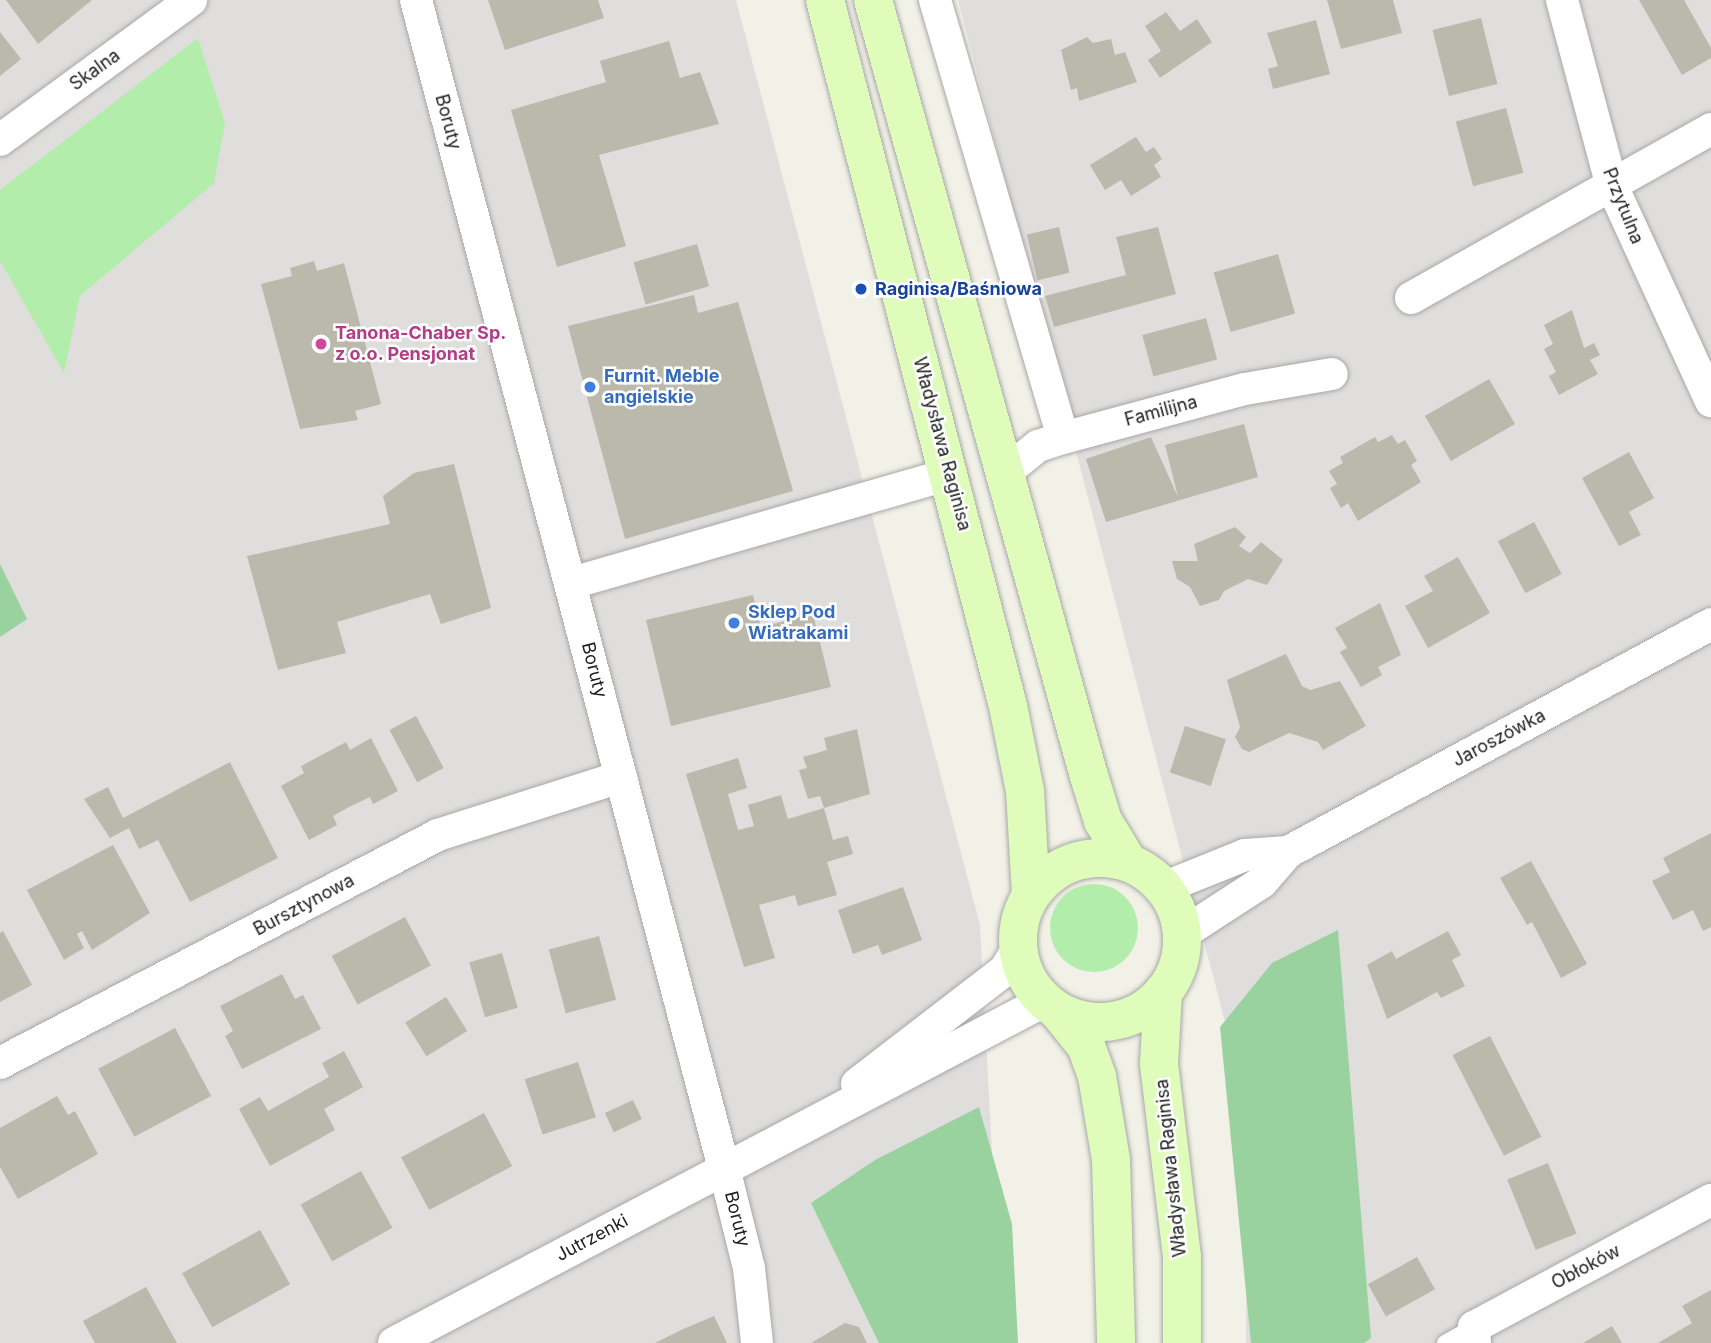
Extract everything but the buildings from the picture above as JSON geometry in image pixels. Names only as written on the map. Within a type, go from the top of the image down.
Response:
[{"type":"main road","name":"Władysława Raginisa","points":[[825,0],[950,474],[1025,791],[1031,894]]},
{"type":"main road","points":[[873,0],[1002,475],[1104,821],[1128,862],[1163,888],[1182,934],[1179,961],[1163,992],[1137,1013],[1107,1022],[1051,1006]]},
{"type":"main road","points":[[1116,1343],[1111,1160],[1097,1076],[1086,1046],[1027,978],[1018,948],[1023,910],[1031,894],[1071,863],[1100,857],[1128,862]]},
{"type":"main road","name":"Władysława Raginisa","points":[[1163,992],[1159,1064],[1182,1256],[1182,1343]]},
{"type":"street","name":"Skalna","points":[[0,140],[191,0]]},
{"type":"street","name":"Boruty","points":[[416,0],[572,583],[724,1168],[749,1268],[757,1343]]},
{"type":"street","points":[[935,0],[1063,438]]},
{"type":"street","name":"Przytulna","points":[[1562,0],[1612,186],[1711,401]]},
{"type":"street","points":[[1411,298],[1711,130]]},
{"type":"street","name":"Familijna","points":[[1002,475],[1038,446],[1063,438],[1245,389],[1332,374]]},
{"type":"street","points":[[572,583],[950,474]]},
{"type":"street","name":"Jaroszówka","points":[[1182,934],[1262,882],[1288,852],[1711,624]]},
{"type":"street","name":"Bursztynowa","points":[[0,1063],[438,835],[621,777]]},
{"type":"street","name":"Jaroszówka","points":[[1163,888],[1245,855],[1288,852]]},
{"type":"street","name":"Jutrzenki","points":[[791,1133],[970,999],[1005,970],[1018,948]]},
{"type":"street","name":"Jutrzenki","points":[[394,1343],[791,1133],[1051,1006]]},
{"type":"street","name":"Obłoków","points":[[1475,1335],[1711,1200]]},
{"type":"lane","points":[[1445,1343],[1475,1335]]},
{"type":"shaded area","points":[[0,0],[736,0],[980,925],[1002,1343],[0,1343]]},
{"type":"shaded area","points":[[958,0],[1711,0],[1711,1343],[1246,1343],[1247,1106]]},
{"type":"green space","points":[[198,38],[225,123],[214,183],[80,296],[64,373],[0,261],[0,190]]},
{"type":"green space","points":[[0,564],[27,619],[0,637]]},
{"type":"green space","points":[[1094,884],[1111,887],[1125,897],[1135,911],[1138,928],[1135,945],[1125,959],[1111,969],[1094,972],[1077,969],[1063,959],[1053,945],[1050,928],[1053,911],[1063,897],[1077,887]]},
{"type":"green space","points":[[1338,930],[1371,1338],[1364,1343],[1251,1343],[1220,1027],[1272,963]]},
{"type":"green space","points":[[979,1107],[1012,1224],[1018,1343],[879,1343],[811,1203],[875,1160]]},
{"type":"place","name":"Raginisa/Baśniowa","points":[[861,289]]},
{"type":"place","name":"Tanona-Chaber Sp. z o.o. Pensjonat","points":[[321,344]]},
{"type":"place","name":"Furnit. Meble angielskie","points":[[590,387]]},
{"type":"place","name":"Sklep Pod Wiatrakami","points":[[734,623]]}]
